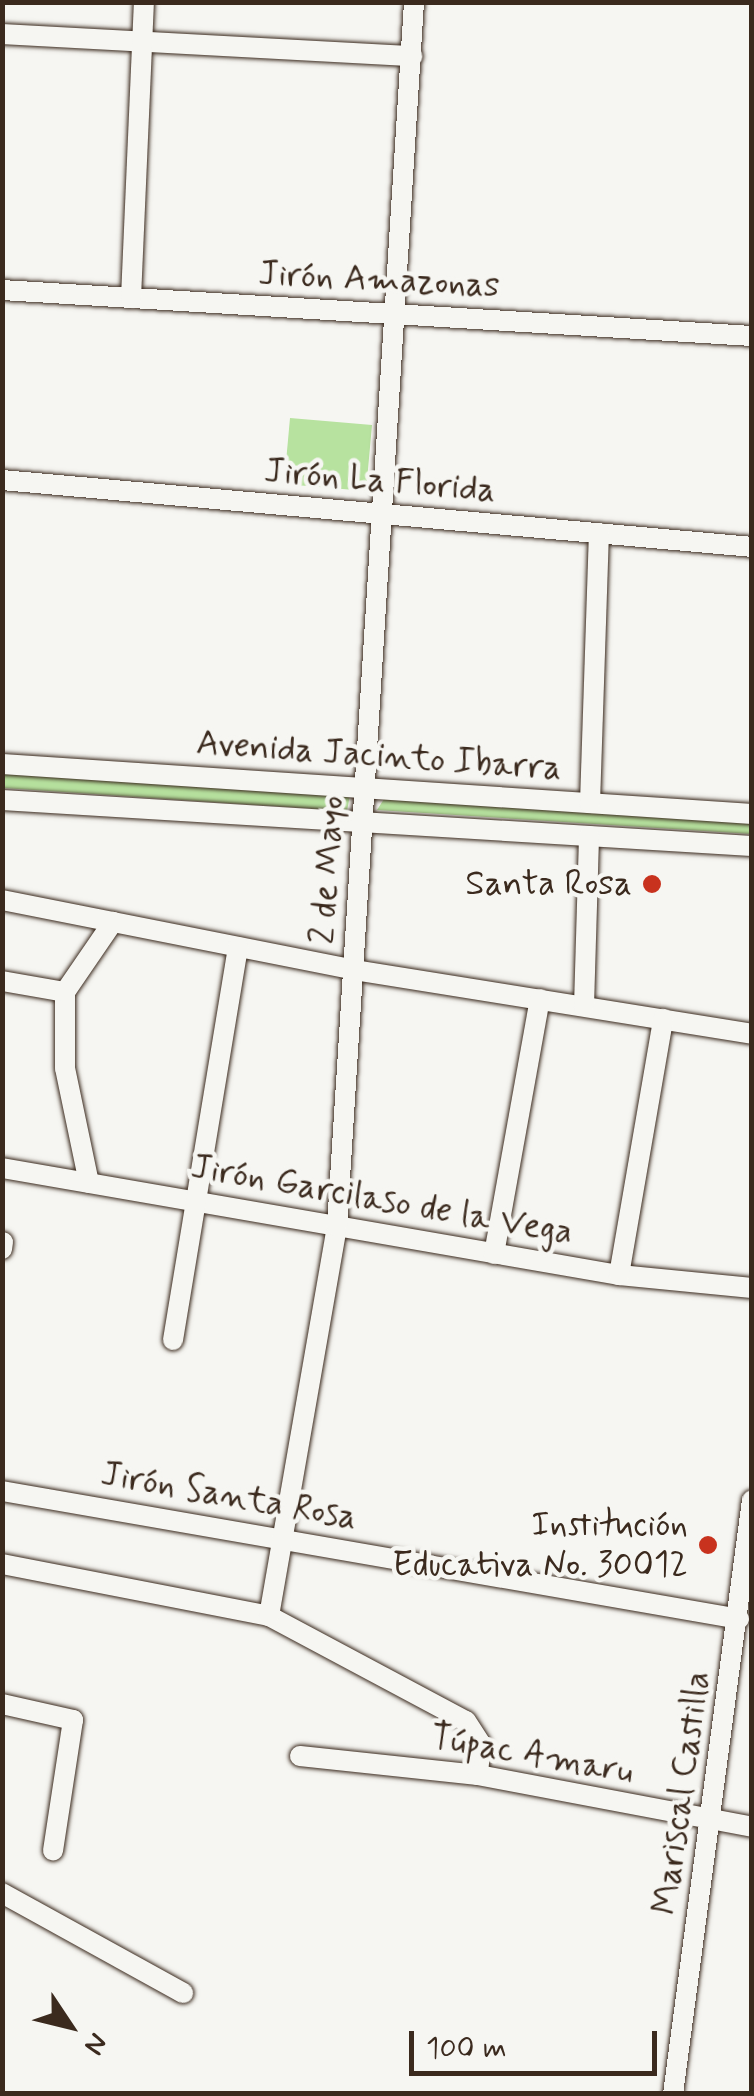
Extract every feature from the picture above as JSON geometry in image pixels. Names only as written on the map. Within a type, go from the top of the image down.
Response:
[{"type":"street","points":[[131,298],[144,2]]},
{"type":"street","name":"2 de Mayo","points":[[270,1616],[289,1538],[337,1226],[414,2]]},
{"type":"street","points":[[2,34],[412,56]]},
{"type":"street","name":"Jirón Amazonas","points":[[2,290],[752,336]]},
{"type":"street","name":"Jirón La Florida","points":[[2,480],[752,547]]},
{"type":"street","points":[[590,804],[599,533]]},
{"type":"street","name":"Avenida Jacinto Ibarra","points":[[2,764],[752,814]]},
{"type":"street","points":[[222,811],[226,777]]},
{"type":"street","name":"Avenida Jacinto Ibarra","points":[[2,800],[364,818],[752,846]]},
{"type":"street","points":[[584,1006],[589,836]]},
{"type":"street","points":[[2,900],[354,970],[752,1034]]},
{"type":"street","points":[[89,1183],[65,1068],[65,992],[113,922]]},
{"type":"street","points":[[173,1340],[238,947]]},
{"type":"street","points":[[2,981],[65,992]]},
{"type":"street","points":[[494,1254],[540,1000]]},
{"type":"street","points":[[618,1275],[663,1020]]},
{"type":"street","name":"Jirón Garcilaso de la Vega","points":[[2,1168],[618,1275],[752,1288]]},
{"type":"street","name":"Jirón Santa Rosa","points":[[2,1491],[739,1619]]},
{"type":"street","name":"Mariscal Castilla","points":[[673,2094],[749,1570],[752,1500]]},
{"type":"street","points":[[2,1564],[270,1616],[466,1721],[481,1744],[478,1775]]},
{"type":"street","points":[[2,1704],[73,1720],[53,1850]]},
{"type":"street","name":"Túpac Amaru","points":[[300,1756],[478,1775],[752,1827]]},
{"type":"street","points":[[2,1894],[182,1994]]},
{"type":"green space","points":[[290,418],[372,425],[366,491],[284,484]]},
{"type":"green space","points":[[2,773],[350,795],[347,811],[3,788]]},
{"type":"green space","points":[[384,799],[751,820],[751,834],[377,810]]},
{"type":"place","name":"Santa Rosa","points":[[652,884]]},
{"type":"place","name":"Institución Educativa No. 30012","points":[[708,1545]]}]
